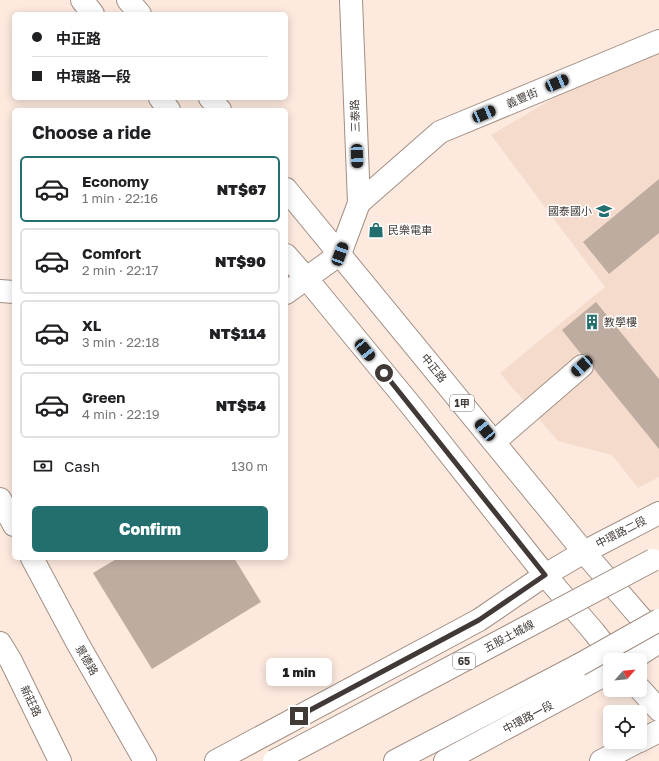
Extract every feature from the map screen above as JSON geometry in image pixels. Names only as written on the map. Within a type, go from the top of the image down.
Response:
[{"type":"main road","points":[[82,0],[91,12]]},
{"type":"main road","points":[[128,0],[138,12]]},
{"type":"main road","name":"三泰路","points":[[340,254],[359,203],[351,0]]},
{"type":"main road","name":"義豐街","points":[[359,203],[440,132],[659,41]]},
{"type":"main road","points":[[212,100],[218,108]]},
{"type":"main road","name":"中正路","points":[[288,191],[584,552],[659,640]]},
{"type":"main road","points":[[288,292],[340,254]]},
{"type":"main road","points":[[288,257],[545,575],[610,653]]},
{"type":"main road","points":[[0,291],[12,292]]},
{"type":"main road","points":[[494,442],[582,366]]},
{"type":"main road","points":[[0,499],[12,521]]},
{"type":"main road","name":"中環路二段","points":[[584,552],[659,513]]},
{"type":"main road","points":[[216,761],[479,620],[545,575],[584,552]]},
{"type":"main road","name":"五股土城線","points":[[274,761],[659,557]]},
{"type":"main road","name":"景德路","points":[[33,560],[78,644],[145,761]]},
{"type":"main road","points":[[395,761],[579,665],[659,620]]},
{"type":"main road","points":[[641,653],[659,640]]},
{"type":"main road","name":"新莊路","points":[[0,643],[12,661],[60,761]]},
{"type":"main road","name":"中環路一段","points":[[445,761],[603,676]]},
{"type":"main road","points":[[647,697],[659,710]]},
{"type":"main road","points":[[647,737],[659,731]]},
{"type":"main road","points":[[602,761],[624,749]]},
{"type":"shaded area","name":"國泰國小","points":[[659,52],[659,477],[638,488],[612,455],[558,441],[500,373],[605,287],[491,135],[590,77]]},
{"type":"building","points":[[659,179],[659,233],[609,274],[583,242]]},
{"type":"building","points":[[596,302],[659,379],[659,449],[594,369],[592,358],[586,354],[581,354],[562,330]]},
{"type":"building","points":[[115,560],[235,560],[261,602],[152,669],[93,573]]},
{"type":"place","name":"國泰國小","points":[[604,211]]},
{"type":"place","name":"民樂電車","points":[[376,230]]},
{"type":"place","name":"教學樓","points":[[592,322]]},
{"type":"route","points":[[299,716],[479,620],[545,575],[384,373]]}]
